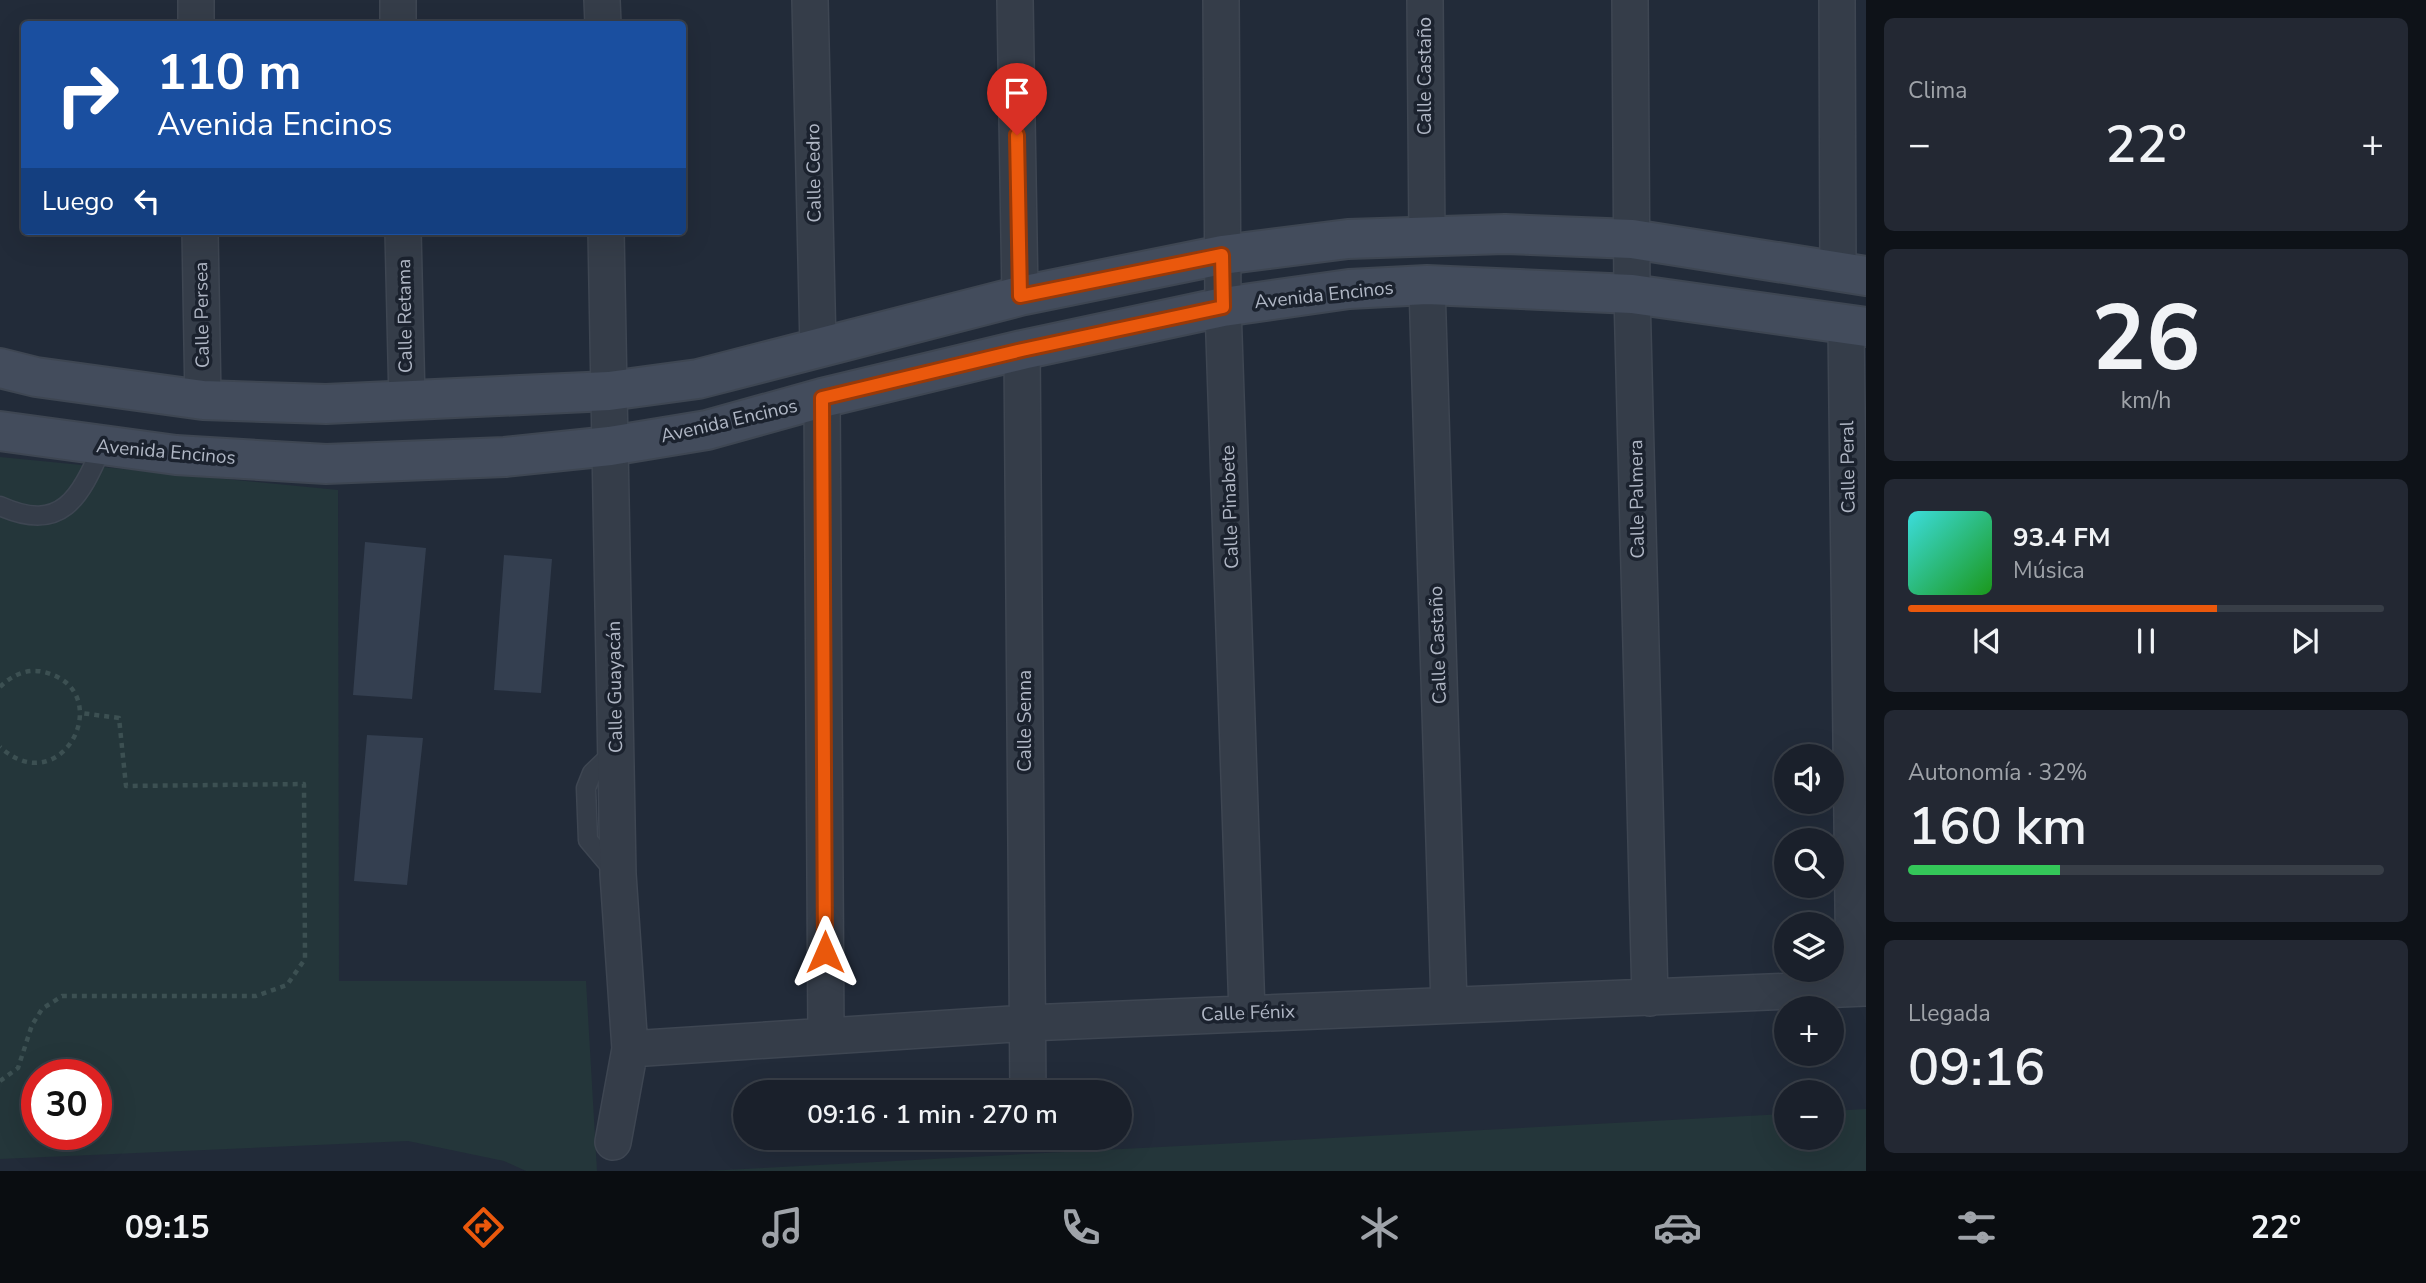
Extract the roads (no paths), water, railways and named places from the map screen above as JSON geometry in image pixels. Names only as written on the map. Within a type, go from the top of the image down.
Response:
[{"type":"street","points":[[195,0],[196,21]]},
{"type":"street","points":[[398,0],[398,21]]},
{"type":"street","points":[[602,0],[603,21]]},
{"type":"street","name":"Calle Cedro","points":[[810,0],[818,347]]},
{"type":"street","points":[[1015,0],[1020,296]]},
{"type":"street","name":"Calle Pinabete","points":[[1221,0],[1223,307],[1247,1013]]},
{"type":"street","name":"Calle Castaño","points":[[1425,0],[1427,237]]},
{"type":"street","name":"Calle Palmera","points":[[1630,0],[1632,294],[1650,998]]},
{"type":"street","points":[[0,368],[36,377],[203,400],[326,404],[609,391],[698,379],[1020,296],[1222,255],[1348,239],[1505,234],[1632,239],[1852,274],[1837,0]]},
{"type":"street","name":"Calle Persea","points":[[200,235],[203,400]]},
{"type":"street","name":"Calle Retama","points":[[403,235],[407,401]]},
{"type":"street","name":"Calle Guayacán","points":[[606,235],[618,874],[630,1049],[613,1142]]},
{"type":"street","name":"Calle Castaño","points":[[1427,285],[1449,1005]]},
{"type":"street","name":"Avenida Encinos","points":[[0,431],[176,455],[326,464],[505,457],[610,446],[707,430],[822,398],[1022,350],[1223,307],[1349,289],[1427,285],[1632,294],[1856,325]]},
{"type":"street","name":"Calle Peral","points":[[1856,325],[1860,988]]},
{"type":"street","name":"Calle Senna","points":[[1022,350],[1028,1080]]},
{"type":"street","points":[[822,398],[826,1035]]},
{"type":"street","name":"Calle Fénix","points":[[630,1049],[1027,1023],[1860,988]]},
{"type":"lane","points":[[0,506],[15,513],[47,516],[68,506],[86,483],[102,447]]}]
